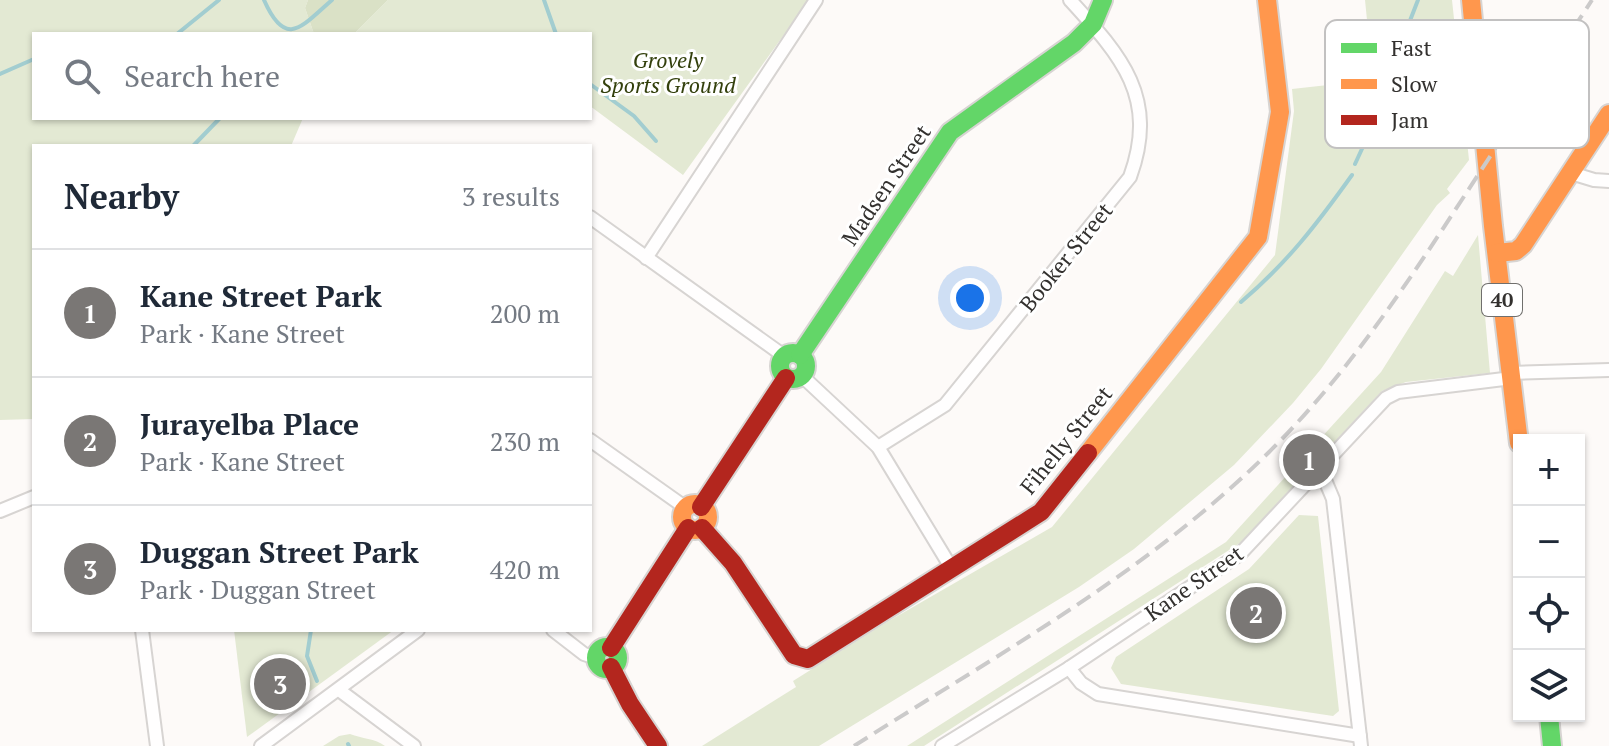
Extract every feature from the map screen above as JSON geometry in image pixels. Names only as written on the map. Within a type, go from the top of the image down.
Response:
[{"type":"street","points":[[646,258],[816,0]]},
{"type":"street","name":"Booker Street","points":[[878,447],[945,405],[1130,177],[1142,121],[1139,108],[1112,46],[1070,0]]},
{"type":"street","name":"Madsen Street","points":[[792,356],[950,132],[1074,43],[1093,24],[1103,0]]},
{"type":"street","name":"Fihelly Street","points":[[695,528],[733,563],[794,655],[808,659],[1046,506],[1258,237],[1280,112],[1267,0]]},
{"type":"street","name":"40","points":[[1471,0],[1473,20]]},
{"type":"street","points":[[1589,145],[1609,114]]},
{"type":"street","name":"40","points":[[1486,148],[1518,434]]},
{"type":"street","points":[[1497,253],[1516,251],[1523,245],[1587,148]]},
{"type":"street","points":[[1571,173],[1609,181]]},
{"type":"street","points":[[592,218],[646,258],[806,363],[694,507]]},
{"type":"street","name":"Kane Street","points":[[942,746],[1069,668],[1240,554],[1386,398],[1398,392],[1512,376],[1609,370]]},
{"type":"street","points":[[794,377],[878,447],[952,569]]},
{"type":"street","points":[[592,441],[705,511],[707,519],[695,528],[606,658]]},
{"type":"street","points":[[1069,668],[1081,683],[1098,694],[1361,741],[1333,499],[1320,468]]},
{"type":"street","points":[[0,511],[32,498]]},
{"type":"street","points":[[142,632],[157,746]]},
{"type":"street","points":[[261,746],[415,632]]},
{"type":"street","points":[[556,632],[584,654],[606,658]]},
{"type":"street","points":[[606,658],[630,704],[658,746]]},
{"type":"street","points":[[339,690],[414,746]]},
{"type":"street","points":[[1550,722],[1552,746]]},
{"type":"green space","points":[[0,0],[308,0],[305,8],[313,32],[32,32],[32,120],[302,120],[292,144],[32,144],[32,419],[0,420]]},
{"type":"green space","points":[[308,0],[388,0],[356,32],[313,32],[305,8]]},
{"type":"green space","name":"Grovely Sports Ground","points":[[388,0],[809,0],[683,175],[592,107],[592,32],[356,32]]},
{"type":"green space","points":[[1365,0],[1452,0],[1454,20],[1367,20]]},
{"type":"green space","points":[[1325,85],[1325,148],[1468,148],[1469,160],[1447,189],[1450,193],[1437,205],[1321,369],[1293,403],[1234,465],[1134,549],[1079,587],[819,746],[702,746],[796,687],[793,681],[887,622],[1052,527],[1275,255],[1294,111],[1292,89]]},
{"type":"green space","points":[[1478,235],[1490,373],[1406,382],[1382,391],[1240,543],[924,746],[907,746],[1226,542],[1381,372],[1445,271],[1453,276]]},
{"type":"green space","points":[[1299,515],[1318,516],[1339,711],[1333,716],[1121,684],[1111,668],[1116,657],[1249,569]]},
{"type":"green space","points":[[234,632],[391,632],[247,737]]},
{"type":"green space","points":[[350,734],[385,746],[323,746],[339,736]]},
{"type":"waterway","points":[[179,32],[219,0]]},
{"type":"waterway","points":[[264,0],[272,15],[287,29],[303,25],[332,0]]},
{"type":"waterway","points":[[544,0],[555,32]]},
{"type":"waterway","points":[[1410,20],[1418,0]]},
{"type":"waterway","points":[[0,74],[32,60]]},
{"type":"waterway","points":[[592,85],[634,116],[656,141]]},
{"type":"waterway","points":[[195,144],[218,120]]},
{"type":"waterway","points":[[1355,164],[1362,148]]},
{"type":"waterway","points":[[1241,302],[1301,242],[1352,175]]},
{"type":"waterway","points":[[311,632],[307,656],[317,681]]},
{"type":"railway","points":[[1579,20],[1592,0]]},
{"type":"railway","points":[[854,746],[1119,576],[1218,499],[1264,457],[1346,365],[1394,300],[1495,148]]},
{"type":"traffic: fast","points":[[800,355],[950,132],[1074,43],[1093,24],[1103,0]]},
{"type":"traffic: fast","points":[[793,353],[803,356],[806,366],[803,376],[793,379],[783,376],[780,366],[783,356],[793,353]]},
{"type":"traffic: fast","points":[[607,647],[618,658],[607,669],[596,658],[607,647]]},
{"type":"traffic: fast","points":[[1550,722],[1552,746]]},
{"type":"traffic: slow","points":[[1088,453],[1258,237],[1280,112],[1267,0]]},
{"type":"traffic: slow","points":[[1471,0],[1473,20]]},
{"type":"traffic: slow","points":[[1589,144],[1609,114]]},
{"type":"traffic: slow","points":[[1485,148],[1518,434]]},
{"type":"traffic: slow","points":[[1497,253],[1516,251],[1523,245],[1587,148]]},
{"type":"traffic: slow","points":[[695,504],[704,508],[708,517],[704,526],[695,530],[686,526],[682,517],[686,508],[695,504]]},
{"type":"traffic: jam","points":[[701,507],[786,378]]},
{"type":"traffic: jam","points":[[702,528],[733,563],[794,655],[808,659],[1041,512],[1088,453]]},
{"type":"traffic: jam","points":[[611,648],[688,528]]},
{"type":"traffic: jam","points":[[611,667],[630,704],[658,746]]},
{"type":"place","name":"Kane Street Park","points":[[1309,460]]},
{"type":"place","name":"Jurayelba Place","points":[[1256,613]]},
{"type":"place","name":"Duggan Street Park","points":[[280,684]]}]
